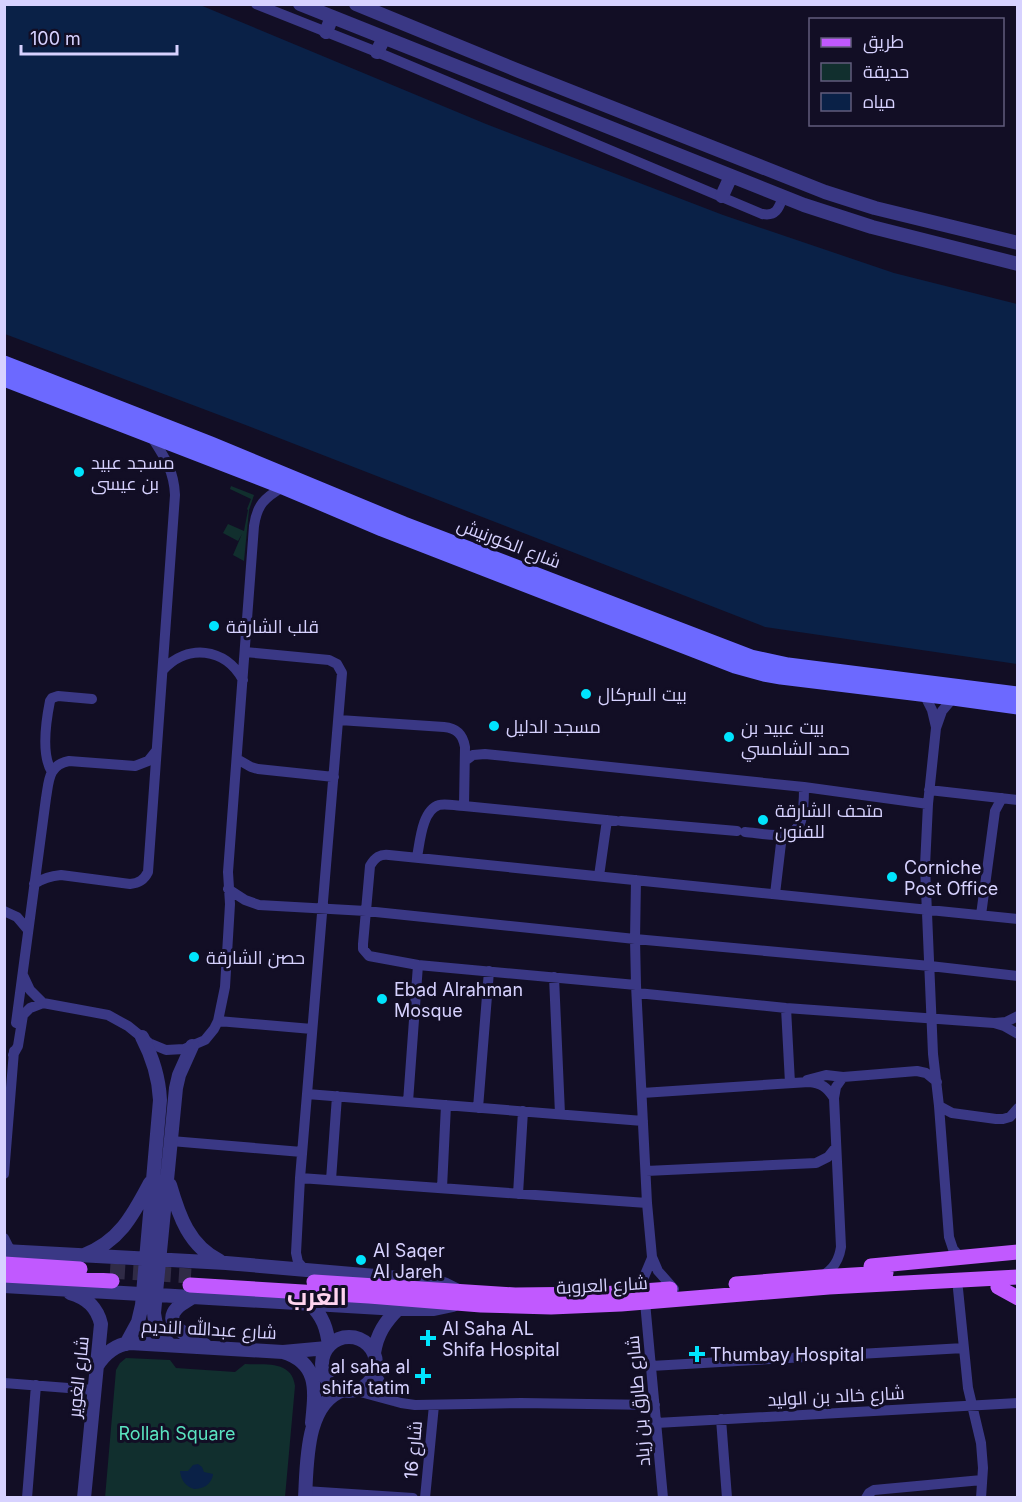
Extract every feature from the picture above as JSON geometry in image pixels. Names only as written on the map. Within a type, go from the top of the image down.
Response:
[{"type":"main road","name":"شارع الكورنيش","points":[[4,363],[202,440],[404,524],[751,657],[788,665],[1017,694]]},
{"type":"main road","name":"شارع الكورنيش","points":[[4,379],[735,666],[781,677],[1017,707]]},
{"type":"main road","points":[[827,1280],[875,1266],[986,1256],[1017,1242]]},
{"type":"main road","points":[[4,1275],[111,1276],[7,1255]]},
{"type":"main road","points":[[986,1256],[1017,1271],[998,1287]]},
{"type":"main road","name":"شارع العروبة","points":[[192,1286],[458,1298],[631,1292],[1017,1271]]},
{"type":"main road","points":[[827,1280],[846,1293],[864,1295],[998,1287],[1017,1298]]},
{"type":"main road","name":"شارع العروبة","points":[[458,1298],[505,1307],[598,1306],[827,1280]]},
{"type":"street","points":[[256,4],[377,52],[765,215],[776,212],[783,197]]},
{"type":"street","points":[[300,4],[826,213],[872,228],[1017,264]]},
{"type":"street","points":[[356,4],[825,192],[875,208],[1017,243]]},
{"type":"street","points":[[326,32],[332,17]]},
{"type":"street","points":[[377,52],[384,38]]},
{"type":"street","points":[[722,196],[731,176]]},
{"type":"street","points":[[34,884],[52,876],[61,875],[130,884],[143,879],[149,868],[174,485],[167,461],[151,436]]},
{"type":"street","points":[[13,1055],[18,1046],[23,1015],[30,1008],[43,1003],[108,1015],[157,1047],[166,1050],[192,1047],[205,1040],[219,1021],[227,963],[230,904],[228,872],[256,514],[261,503],[270,494],[283,487]]},
{"type":"street","points":[[163,670],[180,657],[201,652],[223,659],[234,667],[243,680]]},
{"type":"street","points":[[245,652],[329,660],[337,664],[342,673],[300,1178],[296,1253],[298,1262],[304,1269]]},
{"type":"street","points":[[924,694],[932,710],[936,728]]},
{"type":"street","points":[[52,772],[47,765],[45,750],[50,701],[55,696],[92,699]]},
{"type":"street","points":[[953,698],[942,711],[936,728],[929,790],[925,866],[933,1054],[949,1237],[953,1249],[962,1258]]},
{"type":"street","points":[[339,720],[456,730],[464,741],[464,806]]},
{"type":"street","points":[[4,1174],[13,1055],[34,884],[52,772],[59,764],[69,761],[135,766],[148,761],[157,750]]},
{"type":"street","points":[[465,761],[473,755],[485,754],[804,787],[928,804]]},
{"type":"street","points":[[237,759],[258,769],[334,777]]},
{"type":"street","points":[[417,857],[426,816],[439,805],[782,835],[791,832],[799,825],[804,787]]},
{"type":"street","points":[[929,790],[1017,800]]},
{"type":"street","points":[[981,915],[994,816],[1002,798]]},
{"type":"street","points":[[599,876],[615,821]]},
{"type":"street","points":[[775,894],[782,835]]},
{"type":"street","points":[[1017,919],[382,854],[373,860],[370,866],[363,944],[365,953],[374,958],[418,965],[554,977],[786,1008],[994,1023],[1006,1022],[1017,1016]]},
{"type":"street","points":[[636,880],[636,989],[652,1257],[658,1271],[674,1289]]},
{"type":"street","points":[[228,889],[245,900],[260,905],[366,911],[1017,976]]},
{"type":"street","points":[[5,911],[22,907],[32,901]]},
{"type":"street","points":[[5,911],[17,917],[28,930]]},
{"type":"street","points":[[408,1102],[418,965]]},
{"type":"street","points":[[478,1108],[489,971]]},
{"type":"street","points":[[23,972],[30,990],[43,1003]]},
{"type":"street","points":[[554,977],[560,1114]]},
{"type":"street","points":[[786,1008],[796,1083]]},
{"type":"street","points":[[219,1021],[313,1025]]},
{"type":"street","points":[[994,1023],[1017,1034]]},
{"type":"street","points":[[142,1037],[154,1061],[160,1100],[153,1176],[153,1260]]},
{"type":"street","points":[[170,1345],[156,1325],[149,1294],[168,1177],[177,1081],[192,1047]]},
{"type":"street","points":[[922,1071],[933,1054]]},
{"type":"street","points":[[796,1083],[826,1075],[843,1077],[922,1071],[937,1082]]},
{"type":"street","points":[[827,1280],[829,1272],[840,1256],[834,1098],[836,1087],[843,1077]]},
{"type":"street","points":[[642,1093],[817,1082],[830,1091],[834,1098]]},
{"type":"street","points":[[307,1094],[643,1121]]},
{"type":"street","points":[[331,1180],[337,1096]]},
{"type":"street","points":[[442,1188],[446,1105]]},
{"type":"street","points":[[939,1106],[952,1113],[996,1119],[1010,1117],[1017,1108]]},
{"type":"street","points":[[518,1194],[523,1111]]},
{"type":"street","points":[[171,1141],[302,1152]]},
{"type":"street","points":[[816,1163],[828,1157],[836,1147]]},
{"type":"street","points":[[646,1171],[816,1163],[828,1167],[838,1177]]},
{"type":"street","points":[[82,1255],[102,1246],[120,1232],[134,1213],[153,1176]]},
{"type":"street","points":[[168,1177],[177,1209],[189,1234],[207,1253],[226,1263]]},
{"type":"street","points":[[300,1178],[647,1203]]},
{"type":"street","points":[[4,1238],[8,1246],[7,1255],[82,1255],[226,1263],[434,1281],[446,1285],[458,1298],[434,1310],[310,1304],[192,1286],[149,1294],[4,1286]]},
{"type":"street","points":[[631,1292],[644,1277],[652,1257]]},
{"type":"street","points":[[192,1286],[174,1312],[173,1321],[181,1332],[210,1347]]},
{"type":"street","name":"شارع الغوير","points":[[54,1288],[78,1296],[91,1304],[99,1317],[101,1331],[94,1389],[92,1475],[84,1497]]},
{"type":"street","points":[[958,1289],[968,1388],[981,1443],[981,1497]]},
{"type":"street","points":[[126,1344],[149,1294]]},
{"type":"street","name":"شارع طارق بن زياد","points":[[645,1302],[663,1497]]},
{"type":"street","points":[[310,1304],[326,1326],[328,1347]]},
{"type":"street","points":[[374,1353],[380,1332],[398,1309]]},
{"type":"street","points":[[395,1401],[381,1386],[374,1353],[363,1341],[349,1337],[341,1338],[328,1347],[324,1355],[323,1370],[331,1383],[349,1390],[395,1401],[408,1404],[655,1405]]},
{"type":"street","name":"شارع عبدالله النديم","points":[[97,1366],[112,1349],[135,1343],[283,1352],[328,1347]]},
{"type":"street","points":[[651,1365],[964,1348]]},
{"type":"street","points":[[283,1352],[302,1362],[313,1380],[314,1394],[305,1494],[413,1497]]},
{"type":"street","points":[[311,1431],[317,1416],[337,1392],[366,1385],[374,1375],[376,1368]]},
{"type":"street","points":[[4,1383],[94,1389]]},
{"type":"street","points":[[27,1497],[36,1385]]},
{"type":"street","name":"شارع خالد بن الوليد","points":[[657,1423],[1017,1403]]},
{"type":"street","name":"شارع 16","points":[[425,1497],[434,1405]]},
{"type":"street","points":[[720,1419],[727,1497]]},
{"type":"street","points":[[866,1497],[874,1490],[982,1480]]},
{"type":"green space","points":[[231,486],[254,495],[249,510],[244,561],[233,555],[242,534],[238,541],[223,533],[228,524],[244,531],[251,499],[230,489]]},
{"type":"green space","name":"Rollah Square","points":[[126,1358],[170,1360],[176,1368],[235,1372],[245,1364],[261,1364],[283,1368],[289,1372],[295,1386],[285,1497],[105,1498],[116,1370]]},
{"type":"water","points":[[4,5],[200,5],[486,124],[723,215],[894,273],[1017,304],[1017,664],[765,627],[5,334]]},
{"type":"water","points":[[198,1464],[204,1472],[213,1475],[211,1481],[206,1485],[194,1489],[184,1482],[180,1471],[188,1471],[193,1465]]},
{"type":"tunnel","points":[[110,1271],[191,1276]]},
{"type":"place","name":"مسجد عبيد بن عيسى","points":[[79,472]]},
{"type":"place","name":"قلب الشارقة","points":[[214,626]]},
{"type":"place","name":"بيت السركال","points":[[586,694]]},
{"type":"place","name":"مسجد الدليل","points":[[494,726]]},
{"type":"place","name":"بيت عبيد بن حمد الشامسي","points":[[729,737]]},
{"type":"place","name":"متحف الشارقة للفنون","points":[[763,820]]},
{"type":"place","name":"Corniche Post Office","points":[[892,877]]},
{"type":"place","name":"حصن الشارقة","points":[[194,957]]},
{"type":"place","name":"Ebad Alrahman Mosque","points":[[382,999]]},
{"type":"place","name":"Al Saqer Al Jareh","points":[[361,1260]]},
{"type":"place","name":"Al Saha AL Shifa Hospital","points":[[428,1338]]},
{"type":"place","name":"Thumbay Hospital","points":[[697,1354]]},
{"type":"place","name":"al saha al shifa tatim","points":[[423,1376]]},
{"type":"district","name":"الغرب","points":[[317,1296]]}]
